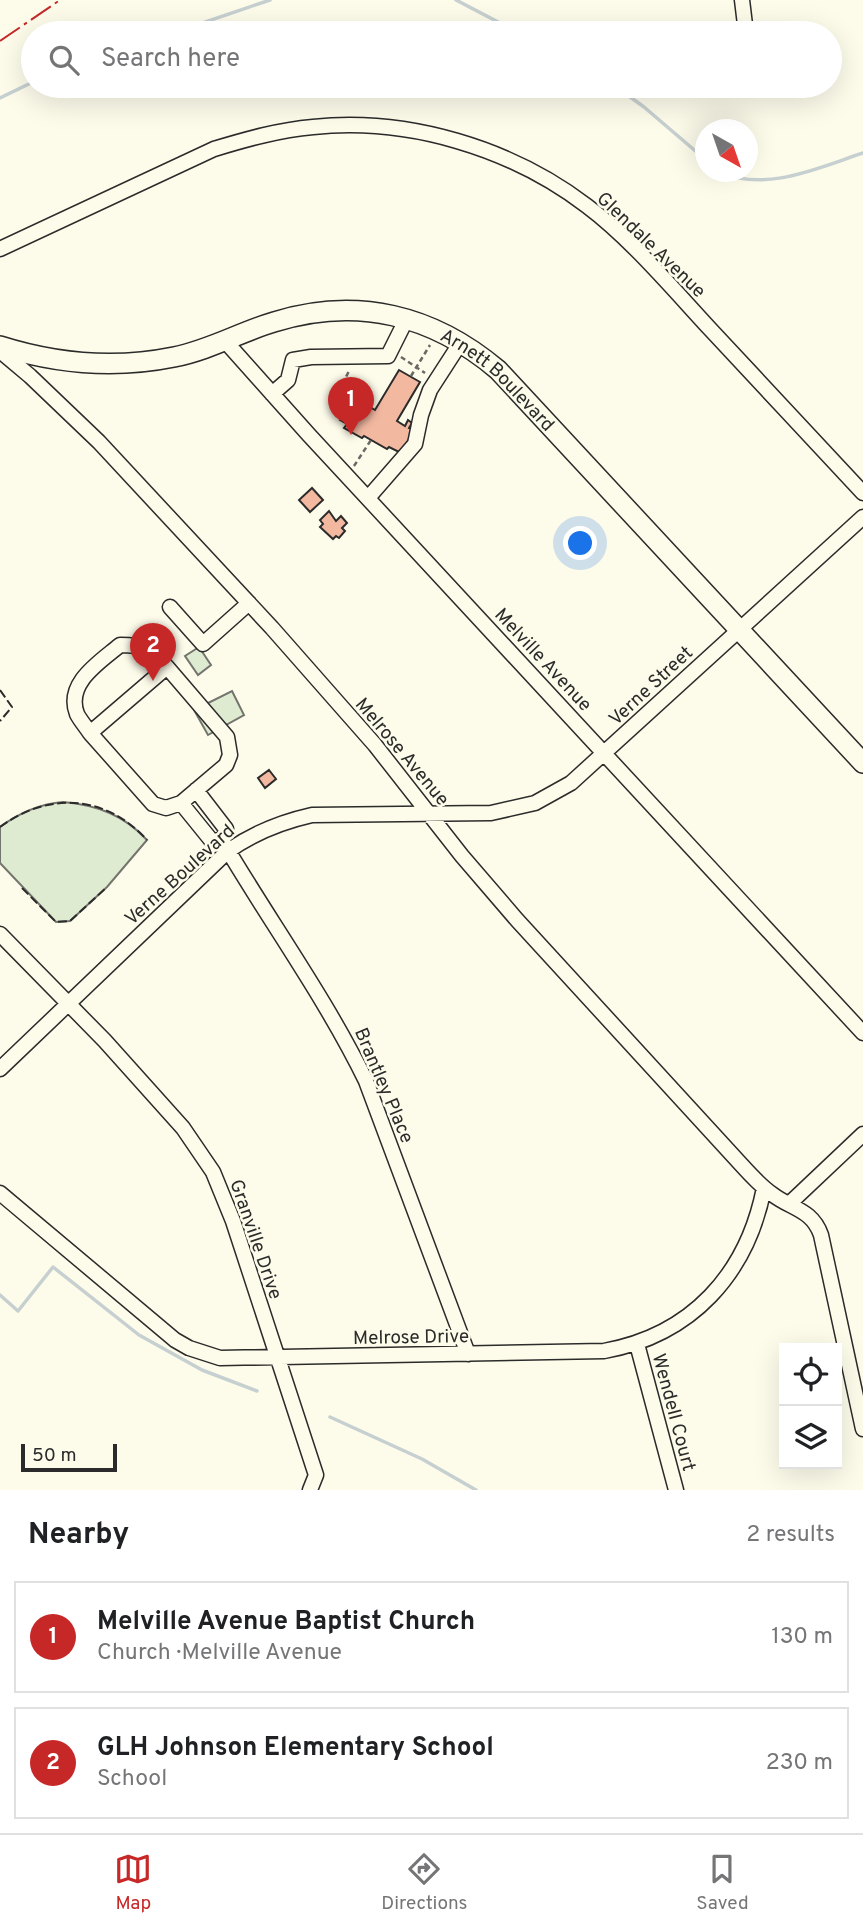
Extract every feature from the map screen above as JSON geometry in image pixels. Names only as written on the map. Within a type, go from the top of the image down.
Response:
[{"type":"main road","name":"Arnett Boulevard","points":[[0,346],[54,360],[112,364],[176,357],[226,342],[271,323],[322,311],[373,312],[407,318],[439,330],[461,342],[498,370],[863,763]]},
{"type":"street","points":[[742,0],[745,21]]},
{"type":"street","name":"Glendale Avenue","points":[[0,249],[214,149],[247,139],[287,130],[349,125],[395,129],[455,141],[490,152],[530,170],[561,187],[612,227],[863,493]]},
{"type":"street","points":[[272,394],[288,380],[293,360],[311,357],[388,356],[407,318]]},
{"type":"street","name":"Melville Avenue","points":[[226,342],[863,1033]]},
{"type":"street","points":[[368,498],[415,444],[421,415],[436,381],[461,342]]},
{"type":"street","name":"Melrose Avenue","points":[[0,351],[92,434],[249,603],[375,745],[462,856],[517,920],[764,1188]]},
{"type":"street","name":"Verne Street","points":[[432,815],[491,813],[535,803],[572,783],[863,517]]},
{"type":"street","points":[[170,607],[203,644],[249,603]]},
{"type":"street","points":[[120,645],[137,645],[149,649],[167,667],[227,737],[230,755],[226,765],[197,790],[181,803],[166,808],[153,804],[90,733],[77,713],[76,697],[80,680],[120,645]]},
{"type":"street","points":[[90,733],[167,667]]},
{"type":"street","points":[[181,803],[211,840],[226,846],[226,829],[197,790]]},
{"type":"street","name":"Verne Boulevard","points":[[0,1069],[226,846],[285,821],[312,815],[432,815]]},
{"type":"street","name":"Brantley Place","points":[[226,846],[318,991],[361,1071],[385,1128],[468,1354]]},
{"type":"street","name":"Granville Drive","points":[[0,934],[183,1128],[201,1151],[223,1193],[233,1221],[276,1358],[322,1490]]},
{"type":"street","points":[[789,1204],[863,1134]]},
{"type":"street","points":[[764,1188],[808,1214],[819,1228],[857,1378],[863,1429]]},
{"type":"street","name":"Melrose Drive","points":[[0,1193],[188,1348],[220,1358],[276,1358],[604,1351],[637,1344],[678,1324],[710,1297],[726,1279],[752,1233],[764,1188]]},
{"type":"street","name":"Wendell Court","points":[[637,1344],[676,1490]]},
{"type":"street","points":[[310,1490],[316,1475]]},
{"type":"path","points":[[411,376],[439,330]]},
{"type":"path","points":[[390,352],[436,381]]},
{"type":"path","points":[[348,405],[341,400],[339,391],[356,356]]},
{"type":"path","points":[[346,475],[371,440]]},
{"type":"green space","points":[[199,647],[211,665],[198,675],[185,656]]},
{"type":"green space","points":[[232,691],[244,715],[208,735],[194,710]]},
{"type":"green space","points":[[63,802],[109,813],[129,824],[147,840],[107,887],[70,921],[56,922],[0,863],[0,827],[30,810]]},
{"type":"building","points":[[399,370],[420,382],[397,421],[405,426],[408,420],[412,423],[409,428],[414,430],[401,453],[389,447],[387,449],[364,436],[362,438],[344,428],[347,424],[340,420],[353,397],[375,410]]},
{"type":"building","points":[[312,488],[323,500],[310,512],[299,500]]},
{"type":"building","points":[[329,511],[336,521],[341,516],[347,523],[339,538],[336,536],[333,539],[320,527],[323,524],[320,520]]},
{"type":"building","points":[[269,770],[276,779],[265,788],[258,778]]},
{"type":"waterway","points":[[208,21],[270,0]]},
{"type":"waterway","points":[[456,0],[496,21]]},
{"type":"waterway","points":[[0,98],[21,88]]},
{"type":"waterway","points":[[632,98],[695,151]]},
{"type":"waterway","points":[[758,180],[792,176],[863,153]]},
{"type":"waterway","points":[[0,1295],[18,1311],[53,1267],[139,1335],[202,1370],[257,1391]]},
{"type":"waterway","points":[[330,1417],[422,1459],[476,1490]]},
{"type":"fence","points":[[0,690],[12,707],[0,721]]},
{"type":"fence","points":[[0,827],[19,815],[38,808],[57,803],[76,803],[114,814],[147,840]]},
{"type":"fence","points":[[22,888],[56,922],[70,921],[107,887]]},
{"type":"power","points":[[29,21],[60,0]]},
{"type":"power","points":[[0,41],[21,27]]},
{"type":"place","name":"Melville Avenue Baptist Church","points":[[351,435]]},
{"type":"place","name":"GLH Johnson Elementary School","points":[[153,681]]}]
